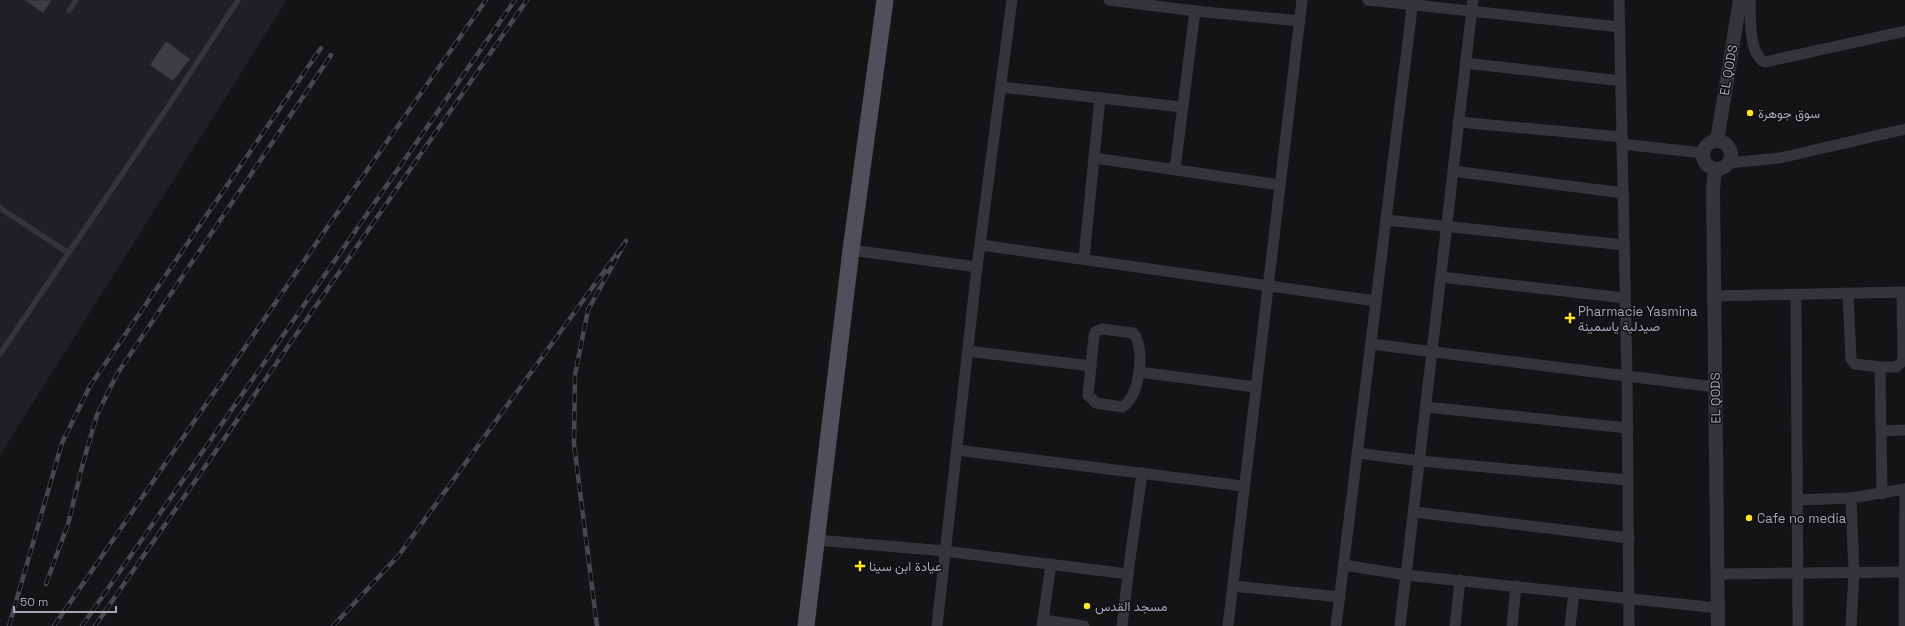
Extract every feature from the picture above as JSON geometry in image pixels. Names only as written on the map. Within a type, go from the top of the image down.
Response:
[{"type":"main road","points":[[806,626],[851,250],[885,0]]},
{"type":"street","points":[[937,626],[977,267],[1012,0]]},
{"type":"street","points":[[1109,0],[1195,11],[1300,21]]},
{"type":"street","points":[[1228,626],[1243,486],[1302,0]]},
{"type":"street","points":[[1368,0],[1473,6],[1620,27]]},
{"type":"street","points":[[1619,0],[1628,428],[1629,626]]},
{"type":"street","name":"EL QODS","points":[[1717,141],[1740,0]]},
{"type":"street","points":[[1750,0],[1753,47],[1758,58],[1765,62],[1905,31]]},
{"type":"street","points":[[1336,626],[1412,3]]},
{"type":"street","points":[[1400,626],[1458,122],[1473,6]]},
{"type":"street","points":[[1175,169],[1195,11]]},
{"type":"street","points":[[1465,63],[1621,81]]},
{"type":"street","points":[[1001,87],[1182,107]]},
{"type":"street","points":[[1084,258],[1100,98]]},
{"type":"street","points":[[1458,122],[1622,140],[1703,153]]},
{"type":"street","points":[[1729,163],[1780,158],[1905,129]]},
{"type":"street","points":[[1717,141],[1722,142],[1730,149],[1732,153],[1729,163],[1725,167],[1715,170],[1705,164],[1703,153],[1708,144],[1717,141]]},
{"type":"street","points":[[1094,158],[1280,185]]},
{"type":"street","name":"EL QODS","points":[[1715,170],[1713,189],[1714,387],[1718,626]]},
{"type":"street","points":[[1453,171],[1623,193]]},
{"type":"street","points":[[1386,220],[1624,245]]},
{"type":"street","points":[[981,245],[1084,258],[1376,301]]},
{"type":"street","points":[[851,250],[977,267]]},
{"type":"street","points":[[1441,277],[1625,298]]},
{"type":"street","points":[[1714,296],[1796,295],[1848,293],[1904,292],[1903,361],[1896,367],[1855,364],[1851,359],[1848,293]]},
{"type":"street","points":[[1796,295],[1798,626]]},
{"type":"street","points":[[1102,329],[1129,332],[1136,336],[1138,342],[1139,372],[1134,393],[1128,403],[1120,407],[1103,406],[1093,401],[1088,394],[1090,366],[1095,332],[1102,329]]},
{"type":"street","points":[[1371,344],[1432,350],[1714,387]]},
{"type":"street","points":[[968,350],[1090,366]]},
{"type":"street","points":[[1880,367],[1882,494]]},
{"type":"street","points":[[1139,372],[1256,388]]},
{"type":"street","points":[[1426,407],[1628,428]]},
{"type":"street","points":[[1881,431],[1905,430]]},
{"type":"street","points":[[957,450],[1243,486]]},
{"type":"street","points":[[1357,453],[1420,461],[1628,480]]},
{"type":"street","points":[[1122,626],[1142,473]]},
{"type":"street","points":[[1797,500],[1851,498],[1905,489],[1904,626]]},
{"type":"street","points":[[1851,498],[1854,572],[1851,626]]},
{"type":"street","points":[[1414,512],[1629,538]]},
{"type":"street","points":[[817,540],[945,551],[1128,574]]},
{"type":"street","points":[[1051,564],[1042,623],[1084,626]]},
{"type":"street","points":[[1344,565],[1406,575],[1516,586],[1629,600],[1718,608]]},
{"type":"street","points":[[1718,574],[1905,572]]},
{"type":"street","points":[[1455,626],[1460,580]]},
{"type":"street","points":[[1233,586],[1340,597]]},
{"type":"street","points":[[1512,626],[1516,586]]},
{"type":"street","points":[[1570,626],[1574,593]]},
{"type":"lane","points":[[69,10],[76,0]]},
{"type":"lane","points":[[0,354],[67,252],[171,102],[238,0]]},
{"type":"lane","points":[[0,208],[67,252]]},
{"type":"shaded area","points":[[0,0],[287,0],[0,455]]},
{"type":"building","points":[[25,0],[52,0],[43,13]]},
{"type":"building","points":[[166,41],[190,59],[173,81],[150,65]]},
{"type":"railway","points":[[54,626],[326,229],[486,0]]},
{"type":"railway","points":[[82,626],[515,0]]},
{"type":"railway","points":[[95,626],[527,0]]},
{"type":"railway","points":[[9,626],[62,443],[90,386],[321,48]]},
{"type":"railway","points":[[46,584],[68,524],[97,415],[117,374],[331,55]]},
{"type":"railway","points":[[333,626],[399,555],[626,241],[588,310],[575,375],[574,444],[597,626]]},
{"type":"place","name":"سوق جوهرة","points":[[1750,113]]},
{"type":"place","name":"Pharmacie Yasmina صيدلية ياسمينة","points":[[1570,318]]},
{"type":"place","name":"Cafe no media","points":[[1749,518]]},
{"type":"place","name":"عيادة ابن سينا","points":[[860,566]]},
{"type":"place","name":"مسجد القدس","points":[[1087,606]]}]
